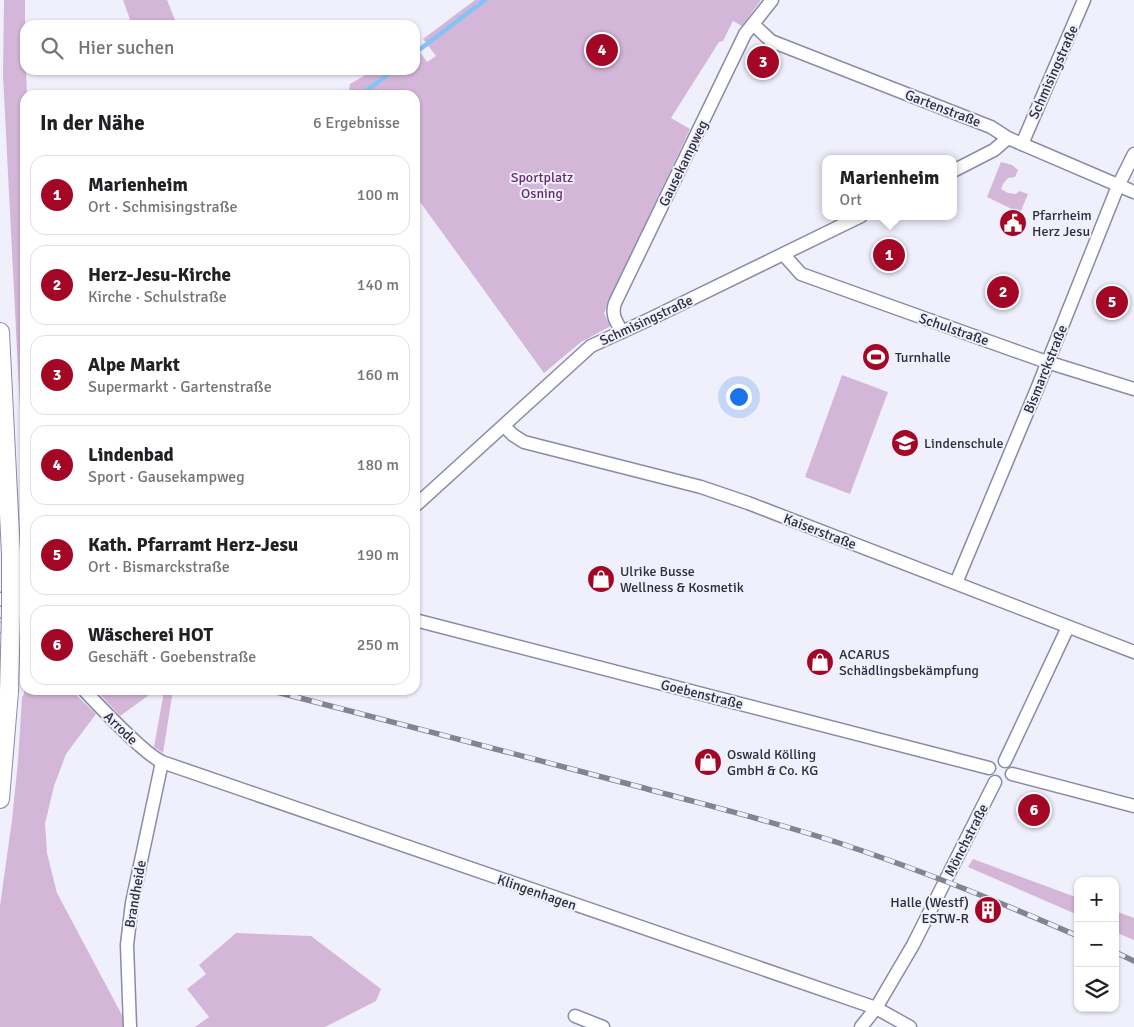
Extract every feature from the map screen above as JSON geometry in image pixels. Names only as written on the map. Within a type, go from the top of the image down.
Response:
[{"type":"main road","points":[[0,332],[11,554],[9,692],[0,799]]},
{"type":"street","name":"Gausekampweg","points":[[622,332],[614,317],[615,303],[745,34],[772,0]]},
{"type":"street","name":"Schmisingstraße","points":[[1022,144],[1084,0]]},
{"type":"street","name":"Gartenstraße","points":[[753,24],[771,41],[990,127],[1008,138],[1134,192]]},
{"type":"street","points":[[957,169],[994,150],[1008,138]]},
{"type":"street","name":"Bismarckstraße","points":[[956,583],[1118,186],[1134,154]]},
{"type":"street","name":"Schmisingstraße","points":[[420,502],[591,346],[854,220]]},
{"type":"street","name":"Schulstraße","points":[[784,255],[801,274],[1047,362],[1134,388]]},
{"type":"street","name":"Kaiserstraße","points":[[504,426],[524,442],[701,486],[1134,652]]},
{"type":"street","points":[[0,600],[20,605]]},
{"type":"street","name":"Goebenstraße","points":[[420,621],[989,768]]},
{"type":"street","points":[[1006,761],[1068,627]]},
{"type":"street","points":[[0,640],[20,641]]},
{"type":"street","name":"Arrode","points":[[89,695],[128,736],[152,757],[162,762]]},
{"type":"street","points":[[1001,759],[1006,761],[1011,766],[1012,774],[1005,782],[995,782],[990,776],[989,768],[991,763],[1001,759]]},
{"type":"street","name":"Klingenhagen","points":[[162,762],[876,1008],[910,1027]]},
{"type":"street","name":"Brandheide","points":[[130,1027],[127,945],[132,904],[162,762]]},
{"type":"street","points":[[1012,774],[1134,806]]},
{"type":"street","name":"Mönchstraße","points":[[861,1027],[876,1008],[913,945],[995,782]]},
{"type":"street","points":[[575,1016],[603,1027]]},
{"type":"green space","points":[[4,0],[25,0],[25,20],[20,20],[20,75],[26,75],[27,90],[20,90],[20,409],[3,75]]},
{"type":"green space","points":[[123,0],[167,0],[175,20],[130,20]]},
{"type":"green space","name":"Sportplatz Osning","points":[[475,0],[761,0],[742,26],[733,21],[723,41],[719,42],[671,118],[690,129],[608,303],[604,314],[611,326],[581,342],[544,373],[420,202],[420,90],[349,90],[350,84],[365,75],[420,75],[420,52],[427,62],[436,56],[423,39]]},
{"type":"green space","points":[[1001,162],[1012,165],[1018,170],[1015,177],[1008,178],[1001,189],[1008,193],[1016,194],[1019,191],[1028,194],[1020,213],[987,197]]},
{"type":"green space","points":[[842,375],[888,392],[850,494],[805,477]]},
{"type":"green space","points":[[23,695],[76,695],[96,714],[66,754],[54,786],[45,824],[47,853],[57,893],[123,1017],[124,1027],[0,1027],[0,906],[12,820]]},
{"type":"green space","points":[[101,695],[149,695],[120,716]]},
{"type":"green space","points":[[162,695],[172,695],[163,753],[154,747]]},
{"type":"green space","points":[[973,859],[1074,897],[1074,913],[968,867]]},
{"type":"green space","points":[[1119,912],[1134,918],[1134,940],[1119,934]]},
{"type":"green space","points":[[236,933],[311,936],[381,989],[376,1001],[325,1027],[195,1027],[209,1017],[187,989],[206,974],[199,965]]},
{"type":"waterway","points":[[420,49],[485,0]]},
{"type":"waterway","points":[[368,90],[387,75]]},
{"type":"railway","points":[[0,620],[20,626]]},
{"type":"railway","points":[[288,695],[797,830],[935,877],[1074,934]]},
{"type":"railway","points":[[1119,954],[1134,961]]},
{"type":"place","name":"Lindenbad","points":[[602,50]]},
{"type":"place","name":"Alpe Markt","points":[[763,62]]},
{"type":"place","name":"Pfarrheim Herz Jesu","points":[[1013,223]]},
{"type":"place","name":"Marienheim","points":[[889,255]]},
{"type":"place","name":"Herz-Jesu-Kirche","points":[[1003,292]]},
{"type":"place","name":"Kath. Pfarramt Herz-Jesu","points":[[1112,302]]},
{"type":"place","name":"Turnhalle","points":[[876,357]]},
{"type":"place","name":"Lindenschule","points":[[905,443]]},
{"type":"place","name":"Ulrike Busse Wellness & Kosmetik","points":[[601,579]]},
{"type":"place","name":"ACARUS Schädlingsbekämpfung","points":[[820,662]]},
{"type":"place","name":"Oswald Kölling GmbH & Co. KG","points":[[708,762]]},
{"type":"place","name":"Wäscherei HOT","points":[[1034,810]]},
{"type":"place","name":"Halle (Westf) ESTW-R","points":[[988,910]]}]
